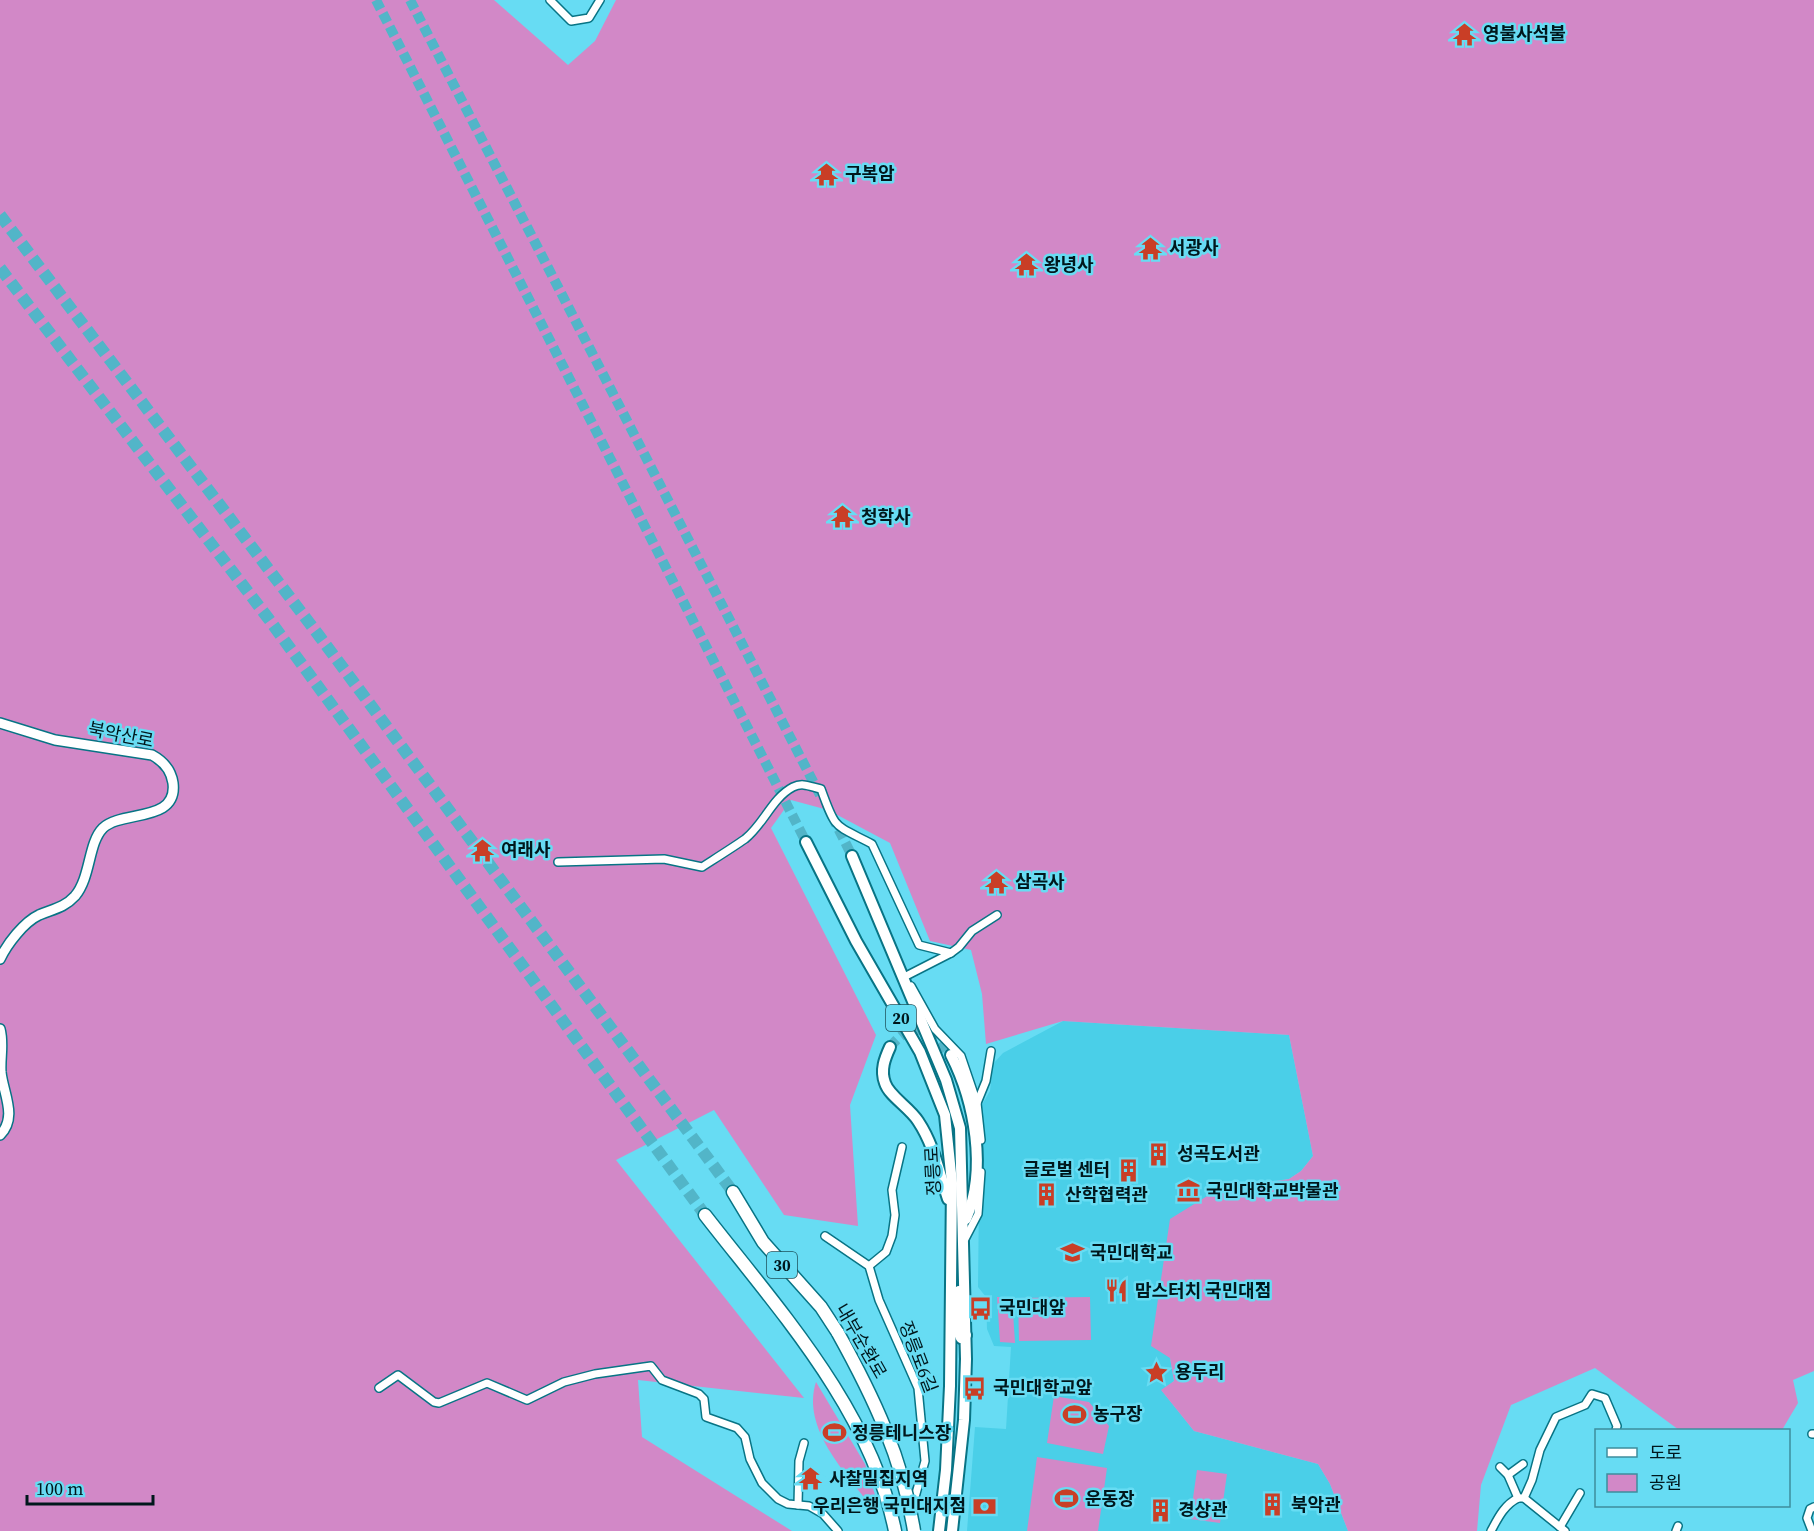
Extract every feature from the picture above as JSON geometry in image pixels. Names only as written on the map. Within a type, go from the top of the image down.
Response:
[{"type":"highway","name":"내부순환로","points":[[733,1192],[763,1242],[821,1308],[838,1333],[866,1384],[897,1457],[914,1531]]},
{"type":"highway","name":"30","points":[[705,1215],[834,1386],[864,1442],[884,1492],[895,1531]]},
{"type":"main road","name":"정릉로","points":[[806,842],[856,941],[920,1052],[945,1115],[950,1146],[951,1208],[949,1422],[939,1531]]},
{"type":"main road","name":"정릉로","points":[[852,856],[954,1102],[960,1128],[966,1335],[964,1420],[952,1531]]},
{"type":"main road","points":[[890,1047],[883,1068],[884,1081],[891,1093],[910,1108],[920,1124],[938,1164],[951,1208]]},
{"type":"main road","points":[[951,1055],[965,1086],[975,1130],[974,1198],[964,1222]]},
{"type":"main road","points":[[950,1261],[959,1279],[958,1331],[961,1338],[966,1335]]},
{"type":"street","points":[[550,0],[571,21],[590,18],[600,0]]},
{"type":"street","name":"북악산로","points":[[0,723],[55,740],[152,755],[161,760],[171,772],[174,786],[170,800],[162,808],[110,823],[101,830],[89,868],[76,895],[61,909],[29,921],[0,959]]},
{"type":"street","points":[[558,862],[664,859],[702,867],[745,839],[788,791],[795,786],[806,785],[821,789],[830,813],[841,830],[872,844],[919,945],[951,953]]},
{"type":"street","name":"정릉로","points":[[873,909],[935,1029],[961,1056],[977,1103],[981,1151],[980,1198],[978,1214],[965,1239]]},
{"type":"street","points":[[906,976],[951,953],[972,931],[997,915]]},
{"type":"street","points":[[0,1029],[3,1047],[1,1074],[9,1107],[8,1123],[0,1135]]},
{"type":"street","name":"정릉로","points":[[977,1103],[986,1081],[991,1051]]},
{"type":"street","points":[[825,1236],[868,1266],[886,1252],[896,1215],[892,1190],[902,1147]]},
{"type":"street","name":"정릉로6길","points":[[868,1266],[879,1300],[918,1388],[925,1461],[907,1531]]},
{"type":"street","points":[[379,1388],[398,1375],[439,1403],[487,1383],[527,1400],[564,1382],[602,1373],[651,1366],[662,1380],[699,1394],[704,1400],[706,1417],[737,1428],[745,1437],[750,1459],[762,1483],[778,1499],[788,1504],[809,1506],[823,1514],[838,1531]]},
{"type":"street","points":[[1491,1531],[1501,1512],[1510,1502],[1521,1498],[1556,1417],[1585,1405],[1592,1394],[1605,1398],[1616,1429]]},
{"type":"street","points":[[798,1505],[799,1461],[804,1443]]},
{"type":"street","points":[[1508,1475],[1523,1464]]},
{"type":"street","points":[[1500,1467],[1508,1475],[1521,1498],[1563,1529],[1580,1494]]},
{"type":"street","points":[[1812,1531],[1808,1518],[1809,1509],[1814,1507]]},
{"type":"shaded area","name":"국민대학교","points":[[1063,1021],[1289,1035],[1313,1156],[1301,1171],[1289,1179],[1266,1182],[1170,1358],[1174,1381],[1162,1391],[1194,1431],[1318,1464],[1330,1484],[1348,1531],[967,1531],[975,1427],[1006,1429],[1011,1347],[994,1346],[987,1329],[986,1297],[978,1287],[980,1108],[990,1091],[993,1064],[1003,1053]]},
{"type":"green space","points":[[0,0],[494,0],[568,65],[595,41],[616,0],[1814,0],[1814,1371],[1793,1380],[1798,1403],[1783,1429],[1678,1429],[1595,1368],[1511,1405],[1481,1485],[1477,1531],[1348,1531],[1330,1484],[1318,1464],[1194,1431],[1161,1390],[1174,1381],[1170,1358],[1151,1346],[1170,1219],[1217,1190],[1289,1179],[1301,1171],[1313,1156],[1289,1035],[1063,1021],[986,1044],[982,994],[971,950],[930,941],[890,843],[828,810],[791,800],[771,828],[876,1035],[850,1105],[858,1226],[784,1215],[714,1110],[616,1160],[804,1398],[638,1380],[642,1437],[792,1531],[0,1531]]},
{"type":"green space","points":[[997,1297],[1012,1297],[1015,1343],[1000,1342]]},
{"type":"green space","points":[[1090,1297],[1091,1340],[1019,1341],[1018,1298]]},
{"type":"green space","name":"정릉테니스장","points":[[816,1382],[865,1464],[877,1501],[871,1506],[828,1449],[820,1433],[813,1399]]},
{"type":"green space","name":"농구장","points":[[1054,1396],[1089,1402],[1109,1426],[1103,1454],[1047,1443]]},
{"type":"green space","name":"운동장","points":[[1037,1457],[1107,1468],[1098,1531],[1027,1531]]},
{"type":"green space","points":[[1197,1470],[1227,1474],[1220,1523],[1190,1519]]},
{"type":"tunnel","points":[[376,0],[806,842]]},
{"type":"tunnel","points":[[410,0],[820,795]]},
{"type":"tunnel","points":[[0,215],[320,637],[733,1192]]},
{"type":"tunnel","points":[[0,268],[268,618],[705,1215]]},
{"type":"tunnel","points":[[832,816],[852,856]]},
{"type":"tunnel","points":[[890,1047],[907,1032],[922,1030],[936,1039],[951,1055]]},
{"type":"place","name":"영불사석불","points":[[1465,34]]},
{"type":"place","name":"구복암","points":[[827,174]]},
{"type":"place","name":"서광사","points":[[1151,248]]},
{"type":"place","name":"왕녕사","points":[[1026,265]]},
{"type":"place","name":"청학사","points":[[843,517]]},
{"type":"place","name":"여래사","points":[[483,850]]},
{"type":"place","name":"삼곡사","points":[[997,882]]},
{"type":"place","name":"성곡도서관","points":[[1159,1154]]},
{"type":"place","name":"글로벌 센터","points":[[1128,1170]]},
{"type":"place","name":"국민대학교박물관","points":[[1188,1191]]},
{"type":"place","name":"산학협력관","points":[[1047,1195]]},
{"type":"place","name":"국민대학교","points":[[1072,1253]]},
{"type":"place","name":"맘스터치 국민대점","points":[[1117,1291]]},
{"type":"place","name":"국민대앞","points":[[981,1308]]},
{"type":"place","name":"용두리","points":[[1157,1372]]},
{"type":"place","name":"국민대학교앞","points":[[975,1388]]},
{"type":"place","name":"농구장","points":[[1075,1414]]},
{"type":"place","name":"정릉테니스장","points":[[834,1433]]},
{"type":"place","name":"사찰밀집지역","points":[[811,1479]]},
{"type":"place","name":"운동장","points":[[1067,1499]]},
{"type":"place","name":"북악관","points":[[1273,1505]]},
{"type":"place","name":"우리은행 국민대지점","points":[[984,1506]]},
{"type":"place","name":"경상관","points":[[1160,1510]]}]
